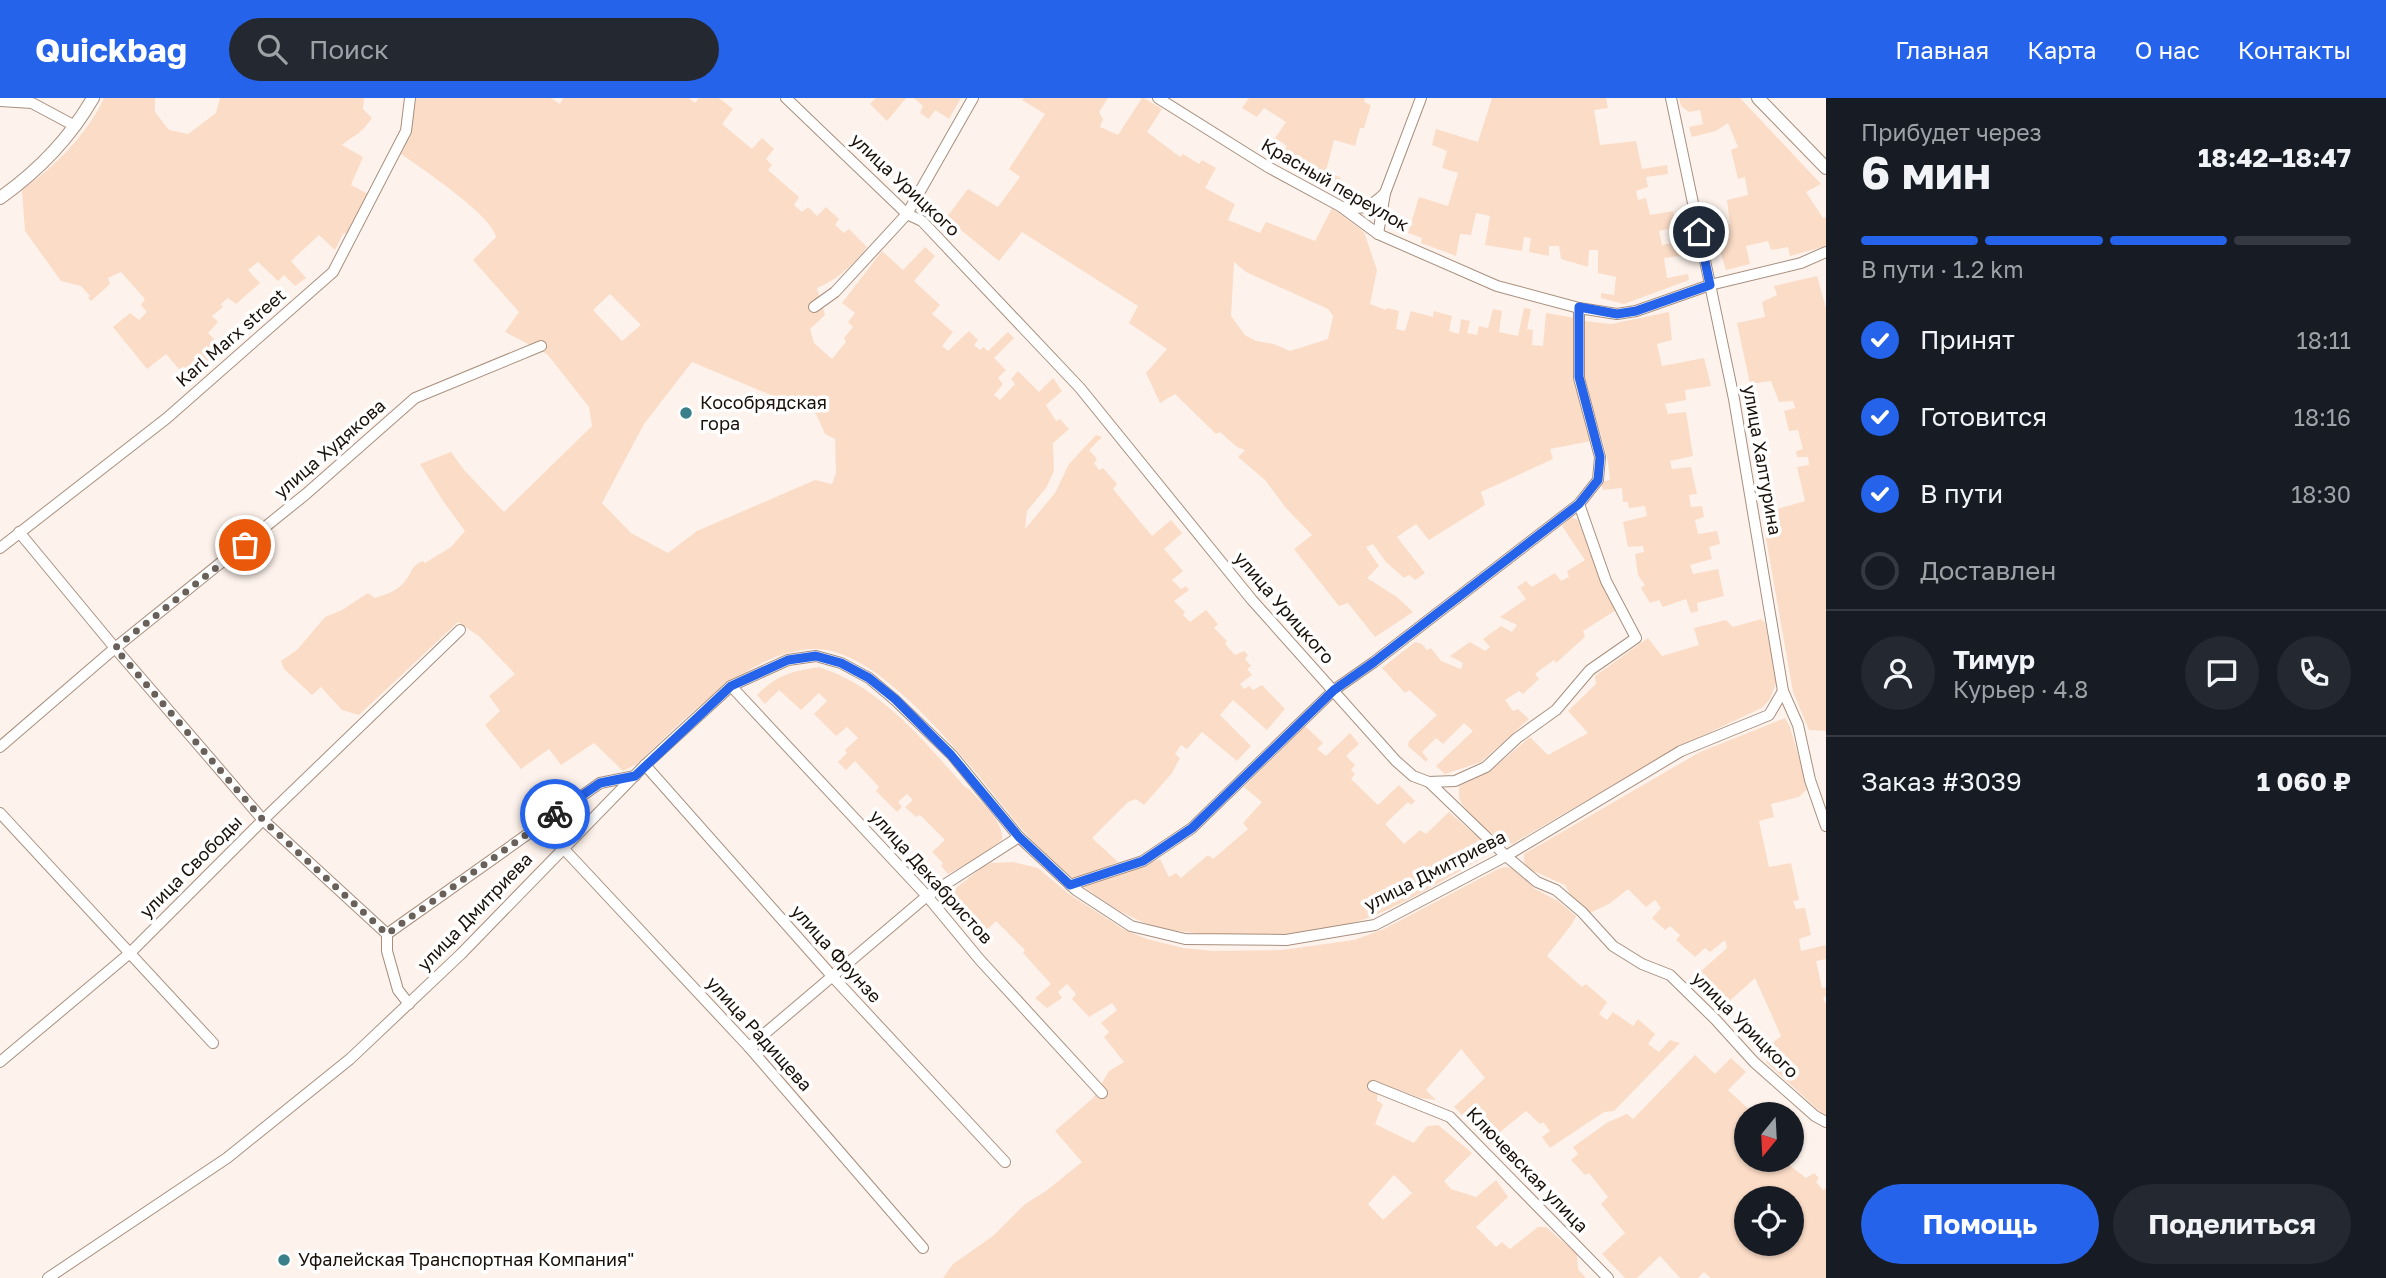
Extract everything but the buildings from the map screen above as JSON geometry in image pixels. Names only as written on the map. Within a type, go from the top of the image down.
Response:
[{"type":"main road","points":[[0,198],[17,186],[51,153],[75,126],[93,98]]},
{"type":"main road","points":[[1758,98],[1826,168]]},
{"type":"street","name":"Karl Marx street","points":[[0,548],[167,418],[333,272],[406,131],[411,98]]},
{"type":"street","name":"улица Урицкого","points":[[786,98],[906,214],[922,221],[1080,388],[1252,600],[1396,761],[1413,776],[1429,782],[1537,882],[1556,890],[1582,912],[1613,946],[1642,964],[1670,975],[1754,1062],[1815,1116],[1826,1122]]},
{"type":"street","points":[[814,307],[835,292],[906,214],[973,98]]},
{"type":"street","name":"Красный переулок","points":[[1158,98],[1268,167],[1340,206],[1378,234],[1497,286],[1579,307],[1617,314],[1636,311],[1710,285],[1801,263],[1826,252]]},
{"type":"street","points":[[1378,234],[1385,193],[1421,98]]},
{"type":"street","name":"улица Халтурина","points":[[1671,98],[1734,400],[1783,691],[1798,725],[1810,780],[1826,826]]},
{"type":"street","points":[[0,101],[32,103],[75,126]]},
{"type":"street","points":[[1340,206],[1359,209],[1372,205],[1385,193]]},
{"type":"street","points":[[1070,885],[1143,861],[1192,828],[1334,690],[1579,504],[1598,480],[1600,457],[1579,377],[1579,307]]},
{"type":"street","name":"улица Худякова","points":[[0,747],[115,648],[286,511],[415,398],[541,346]]},
{"type":"street","points":[[1429,782],[1455,781],[1486,767],[1517,738],[1556,710],[1590,670],[1636,638],[1606,582],[1579,504]]},
{"type":"street","points":[[19,532],[263,820],[387,934],[387,951],[398,990],[410,1003]]},
{"type":"street","name":"улица Свободы","points":[[0,1062],[130,953],[263,820],[460,631]]},
{"type":"street","name":"улица Дмитриева","points":[[48,1278],[227,1158],[350,1059],[461,954],[645,765],[731,686],[788,660],[816,656],[841,663],[869,678],[895,699],[951,755],[1019,837],[1070,885],[1131,926],[1185,939],[1286,940],[1375,925],[1506,856],[1681,751],[1769,715],[1783,691]]},
{"type":"street","name":"улица Декабристов","points":[[731,686],[927,896],[980,960],[1102,1093]]},
{"type":"street","name":"улица Фрунзе","points":[[645,765],[832,976],[1006,1162]]},
{"type":"street","points":[[387,934],[600,783],[635,776]]},
{"type":"street","points":[[0,813],[213,1043]]},
{"type":"street","points":[[749,1047],[927,896],[1019,837]]},
{"type":"street","name":"улица Радищева","points":[[563,848],[749,1047],[923,1248]]},
{"type":"street","name":"Ключевская улица","points":[[1373,1086],[1450,1116],[1608,1278]]},
{"type":"shaded area","points":[[104,98],[155,98],[155,112],[169,130],[188,134],[216,113],[220,98],[364,98],[363,109],[372,118],[361,131],[342,145],[363,157],[351,185],[368,194],[349,232],[343,234],[335,250],[319,235],[291,261],[306,278],[295,286],[284,275],[278,281],[258,262],[248,270],[260,283],[236,304],[228,298],[221,304],[223,307],[212,316],[218,322],[208,333],[220,345],[214,355],[184,383],[181,379],[184,375],[166,354],[147,369],[113,327],[130,313],[139,320],[147,312],[141,305],[145,299],[121,272],[108,278],[110,284],[91,301],[81,286],[61,281],[25,231],[22,190],[69,149],[89,125]]},
{"type":"shaded area","points":[[416,98],[551,98],[560,104],[563,98],[689,98],[695,103],[699,98],[719,98],[733,109],[722,124],[752,149],[762,138],[774,149],[766,159],[772,165],[768,170],[799,197],[794,205],[802,212],[808,207],[817,216],[826,207],[839,219],[835,225],[844,233],[849,229],[867,247],[845,271],[817,288],[825,315],[810,329],[814,343],[832,359],[846,342],[844,338],[853,327],[848,322],[855,313],[842,303],[882,251],[903,270],[925,247],[935,256],[914,281],[940,305],[932,314],[953,332],[942,346],[948,351],[969,331],[978,340],[974,345],[980,350],[983,347],[988,351],[1008,332],[1014,338],[994,358],[1006,370],[998,378],[1003,384],[994,395],[1000,400],[1015,384],[1011,379],[1018,371],[1039,392],[1053,378],[1062,391],[1046,405],[1056,421],[1060,419],[1069,429],[1053,443],[1054,471],[1046,488],[1027,511],[1025,529],[1055,493],[1069,464],[1096,435],[1102,437],[1089,450],[1097,459],[1094,463],[1099,470],[1103,468],[1117,484],[1113,489],[1152,536],[1171,520],[1182,533],[1164,549],[1183,571],[1172,580],[1181,589],[1186,586],[1189,590],[1174,601],[1185,612],[1183,615],[1190,622],[1206,610],[1218,624],[1214,628],[1227,641],[1225,644],[1235,655],[1244,651],[1248,655],[1245,659],[1251,666],[1247,669],[1252,675],[1240,684],[1244,689],[1249,686],[1253,690],[1262,685],[1285,709],[1267,730],[1233,700],[1220,715],[1251,746],[1237,761],[1202,732],[1187,749],[1181,745],[1175,754],[1180,758],[1172,773],[1144,805],[1136,799],[1128,802],[1092,838],[1118,862],[1075,880],[1027,835],[927,718],[869,668],[840,653],[812,649],[788,653],[764,662],[717,692],[637,764],[623,771],[594,743],[561,765],[549,749],[521,769],[485,725],[500,711],[489,696],[515,674],[480,637],[458,622],[359,715],[342,710],[321,687],[312,695],[284,669],[281,661],[297,650],[325,617],[342,610],[368,593],[375,598],[393,591],[405,581],[415,565],[423,561],[425,563],[451,547],[465,531],[420,464],[451,452],[504,512],[592,426],[589,407],[547,354],[505,332],[519,312],[473,260],[496,237],[492,228],[470,205],[401,154],[411,131]],"holes":[[[610,294],[641,325],[622,341],[593,310]],[[692,362],[816,414],[825,434],[835,439],[836,473],[832,484],[815,480],[697,531],[668,553],[631,533],[602,503],[644,424]]]},
{"type":"shaded area","points":[[876,98],[906,98],[887,121],[870,104]]},
{"type":"shaded area","points":[[914,98],[961,98],[949,119],[935,110],[929,119],[920,113],[923,106]]},
{"type":"shaded area","points":[[1108,98],[1099,112],[1103,119],[1100,127],[1118,135],[1144,98],[1162,109],[1147,132],[1180,157],[1183,154],[1199,164],[1202,160],[1216,168],[1205,188],[1235,204],[1228,220],[1260,233],[1266,222],[1315,241],[1332,208],[1364,232],[1377,270],[1370,304],[1399,311],[1396,329],[1405,331],[1411,311],[1433,317],[1434,311],[1452,316],[1449,331],[1459,334],[1461,319],[1470,321],[1467,333],[1477,335],[1479,326],[1488,328],[1493,309],[1502,311],[1499,332],[1518,336],[1524,308],[1531,309],[1527,329],[1533,330],[1532,345],[1543,346],[1546,313],[1575,318],[1574,377],[1591,441],[1550,449],[1553,459],[1481,492],[1485,505],[1429,540],[1416,524],[1397,537],[1425,573],[1415,580],[1409,575],[1404,578],[1386,562],[1373,544],[1366,547],[1379,566],[1367,578],[1397,597],[1413,612],[1375,637],[1348,603],[1339,606],[1294,549],[1312,535],[1286,508],[1265,480],[1238,457],[1245,450],[1237,447],[1220,432],[1216,434],[1175,394],[1160,403],[1146,373],[1167,349],[1129,323],[1138,306],[1022,232],[999,261],[946,218],[968,189],[998,207],[1020,177],[1009,169],[1045,114],[1022,100]],"holes":[[[1234,262],[1246,272],[1328,309],[1333,316],[1328,339],[1290,351],[1245,335],[1231,316]]]},
{"type":"shaded area","points":[[1249,98],[1365,98],[1364,102],[1371,105],[1355,146],[1334,140],[1326,171],[1341,178],[1338,191],[1279,161],[1287,146],[1275,138],[1286,122],[1264,108],[1257,117],[1242,108]]},
{"type":"shaded area","points":[[1492,98],[1606,98],[1608,108],[1594,110],[1600,145],[1636,141],[1642,169],[1667,165],[1668,174],[1646,177],[1648,187],[1636,191],[1638,200],[1646,198],[1650,215],[1673,211],[1676,227],[1659,231],[1662,245],[1677,242],[1680,256],[1664,258],[1667,278],[1688,274],[1689,280],[1624,304],[1601,298],[1601,293],[1614,295],[1616,277],[1598,273],[1598,250],[1589,250],[1588,267],[1561,259],[1559,246],[1549,246],[1549,256],[1529,252],[1531,238],[1524,237],[1522,251],[1485,245],[1490,216],[1476,213],[1471,235],[1460,234],[1456,256],[1421,243],[1422,238],[1408,233],[1419,197],[1448,206],[1458,173],[1442,168],[1447,151],[1432,145],[1436,129],[1478,142]]},
{"type":"shaded area","points":[[1679,98],[1740,98],[1821,184],[1806,192],[1823,218],[1826,217],[1826,246],[1790,256],[1788,247],[1771,250],[1768,241],[1746,246],[1750,264],[1726,270],[1713,228],[1730,224],[1727,200],[1748,195],[1745,177],[1738,179],[1731,150],[1738,147],[1728,123],[1716,131],[1692,137],[1689,127],[1703,124],[1700,110],[1689,112],[1681,106]]},
{"type":"shaded area","points":[[1817,276],[1826,308],[1826,731],[1809,730],[1793,692],[1764,527],[1777,509],[1805,501],[1797,467],[1809,465],[1808,457],[1797,457],[1796,451],[1803,449],[1798,430],[1789,431],[1784,411],[1795,408],[1793,401],[1779,402],[1771,381],[1750,384],[1737,323],[1765,317],[1762,302],[1777,295],[1774,286]]},
{"type":"shaded area","points":[[1669,312],[1672,340],[1657,344],[1662,366],[1704,358],[1711,386],[1685,390],[1686,400],[1665,404],[1668,414],[1686,412],[1693,456],[1670,461],[1672,469],[1691,467],[1697,494],[1689,495],[1691,507],[1702,506],[1704,517],[1695,520],[1698,534],[1717,531],[1720,544],[1709,547],[1712,559],[1690,565],[1693,574],[1718,569],[1724,596],[1697,603],[1698,611],[1691,613],[1686,599],[1663,607],[1659,600],[1650,603],[1641,588],[1645,585],[1638,575],[1635,554],[1644,552],[1643,546],[1628,547],[1623,522],[1647,516],[1645,506],[1629,508],[1628,502],[1623,502],[1622,488],[1603,490],[1601,482],[1610,480],[1609,468],[1583,370],[1584,321],[1611,324]]},
{"type":"shaded area","points":[[1571,517],[1578,520],[1597,571],[1616,610],[1583,631],[1585,637],[1556,663],[1554,660],[1535,674],[1539,679],[1523,694],[1519,691],[1505,700],[1513,711],[1518,709],[1529,719],[1481,762],[1445,774],[1436,766],[1473,731],[1464,723],[1443,744],[1436,738],[1422,752],[1428,759],[1426,762],[1408,746],[1409,741],[1437,715],[1409,690],[1405,693],[1382,668],[1415,642],[1422,644],[1427,650],[1431,648],[1441,661],[1461,669],[1463,663],[1450,656],[1470,642],[1485,651],[1490,647],[1483,639],[1501,626],[1512,632],[1517,625],[1500,617],[1526,599],[1517,587],[1526,581],[1532,587],[1555,573],[1561,581],[1569,577],[1567,571],[1585,560],[1562,526]]},
{"type":"shaded area","points":[[1761,619],[1765,623],[1777,681],[1770,699],[1762,708],[1682,745],[1512,844],[1482,825],[1462,805],[1459,786],[1490,771],[1530,737],[1548,755],[1588,733],[1568,711],[1596,684],[1595,676],[1648,638],[1662,656],[1699,645],[1694,628],[1726,620],[1733,627]]},
{"type":"shaded area","points":[[819,667],[862,688],[900,717],[991,813],[1002,833],[1002,840],[948,874],[941,866],[943,863],[932,852],[945,840],[920,815],[916,817],[905,807],[913,800],[907,794],[898,802],[902,807],[897,812],[876,791],[879,787],[855,761],[846,770],[838,762],[847,753],[845,750],[858,738],[847,727],[836,736],[814,714],[827,701],[819,693],[801,710],[779,690],[765,704],[757,695],[785,675]]},
{"type":"shaded area","points":[[1785,718],[1808,788],[1799,797],[1771,804],[1774,817],[1759,821],[1769,867],[1791,863],[1799,900],[1793,901],[1796,909],[1805,908],[1811,935],[1799,939],[1801,951],[1826,945],[1826,959],[1816,961],[1822,988],[1826,987],[1826,996],[1823,998],[1826,1004],[1826,1117],[1767,1063],[1763,1051],[1781,1036],[1755,978],[1723,1007],[1691,980],[1727,948],[1725,940],[1710,952],[1705,948],[1695,957],[1676,940],[1680,935],[1670,926],[1665,930],[1652,918],[1661,908],[1655,900],[1646,907],[1628,889],[1609,904],[1590,913],[1572,898],[1565,885],[1529,869],[1524,862],[1524,854],[1700,752]]},
{"type":"shaded area","points":[[1305,726],[1323,743],[1317,749],[1326,756],[1350,733],[1359,744],[1346,756],[1355,765],[1351,770],[1355,774],[1351,779],[1378,805],[1399,785],[1415,801],[1411,805],[1408,802],[1385,824],[1404,844],[1420,830],[1426,834],[1449,812],[1489,847],[1489,854],[1371,917],[1348,924],[1294,933],[1236,936],[1158,927],[1119,910],[1083,886],[1160,859],[1169,877],[1176,873],[1181,878],[1208,855],[1213,859],[1248,829],[1243,823],[1262,802],[1244,787]]},
{"type":"shaded area","points":[[1013,862],[1038,868],[1069,894],[1123,929],[1147,939],[1183,948],[1213,951],[1282,950],[1354,940],[1384,929],[1498,869],[1514,869],[1535,889],[1558,901],[1576,916],[1547,956],[1582,987],[1586,984],[1607,1002],[1599,1014],[1607,1020],[1613,1012],[1633,1026],[1638,1019],[1655,1034],[1648,1044],[1659,1052],[1670,1040],[1680,1043],[1614,1111],[1604,1112],[1550,1148],[1542,1137],[1550,1131],[1543,1122],[1540,1124],[1526,1111],[1500,1132],[1506,1140],[1493,1145],[1454,1107],[1485,1078],[1461,1049],[1426,1090],[1436,1100],[1420,1098],[1378,1082],[1377,1101],[1383,1104],[1375,1124],[1414,1143],[1427,1126],[1438,1125],[1472,1153],[1444,1181],[1451,1189],[1476,1197],[1496,1180],[1508,1197],[1476,1227],[1496,1247],[1502,1242],[1510,1249],[1538,1227],[1546,1227],[1577,1254],[1578,1269],[1586,1278],[943,1278],[953,1264],[993,1236],[1025,1204],[1082,1162],[1055,1131],[1093,1098],[1109,1071],[1124,1062],[1104,1037],[1109,1032],[1101,1023],[1117,1010],[1112,1003],[1089,1017],[1072,999],[1076,994],[1067,984],[1058,992],[1062,998],[1047,1008],[1035,998],[1051,984],[1023,953],[1025,950],[996,921],[980,936],[942,899],[991,863]],"holes":[[[1394,1175],[1412,1193],[1383,1220],[1368,1204]]]},
{"type":"shaded area","points":[[1695,1055],[1715,1074],[1731,1058],[1746,1072],[1728,1090],[1741,1102],[1734,1102],[1734,1172],[1798,1172],[1806,1178],[1814,1173],[1819,1178],[1816,1182],[1823,1190],[1826,1188],[1826,1278],[1711,1278],[1704,1272],[1698,1278],[1680,1278],[1660,1256],[1637,1278],[1625,1278],[1602,1254],[1625,1233],[1601,1204],[1608,1197],[1589,1173],[1585,1175],[1571,1160],[1578,1154],[1573,1147],[1608,1122],[1627,1114],[1633,1119]]},
{"type":"way so far","points":[[245,545],[115,648],[263,820],[387,934],[555,814]]},
{"type":"place","name":"Кособрядская гора","points":[[686,413]]},
{"type":"place","name":"Уфалейская Транспортная Компания\"","points":[[284,1260]]},
{"type":"route","points":[[555,814],[600,783],[635,776],[731,686],[788,660],[816,656],[841,663],[869,678],[895,699],[951,755],[1019,837],[1070,885],[1143,861],[1192,828],[1334,690],[1579,504],[1598,480],[1600,457],[1579,377],[1579,307],[1617,314],[1636,311],[1710,285],[1699,232]]}]
